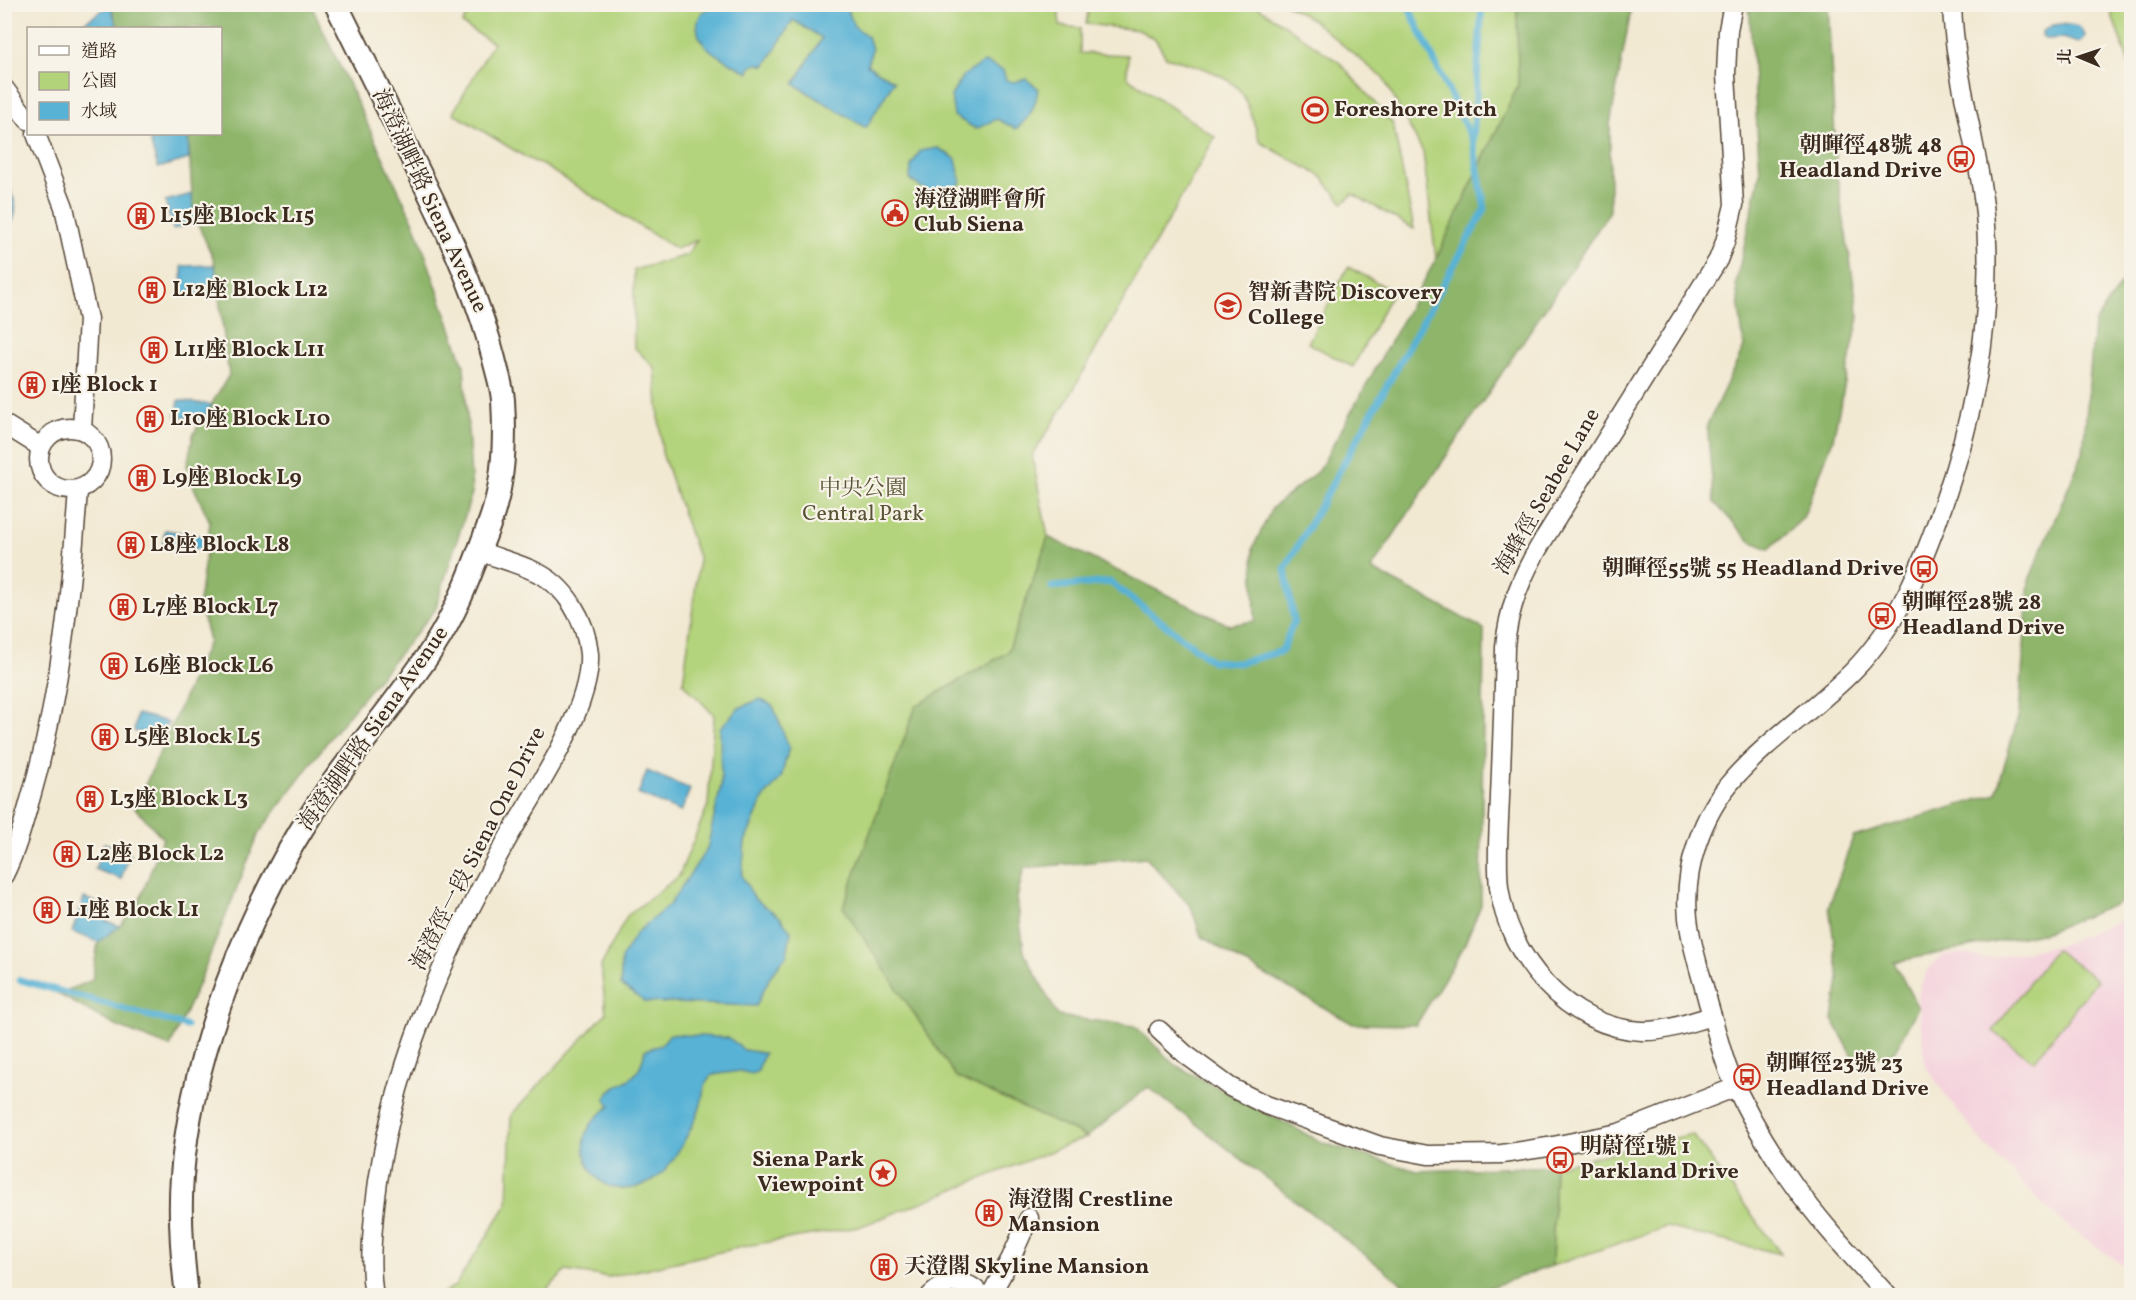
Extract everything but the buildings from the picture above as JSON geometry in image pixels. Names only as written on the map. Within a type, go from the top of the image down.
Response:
[{"type":"street","name":"海澄湖畔路 Siena Avenue","points":[[187,1296],[181,1223],[182,1177],[187,1133],[204,1058],[219,1008],[250,928],[275,877],[315,808],[434,646],[469,581],[496,504],[503,448],[503,396],[485,324],[451,240],[336,4]]},
{"type":"street","name":"海蜂徑 Seabee Lane","points":[[1713,1017],[1657,1030],[1628,1030],[1597,1020],[1566,1002],[1534,970],[1515,939],[1501,897],[1498,851],[1506,638],[1509,615],[1515,597],[1542,542],[1718,260],[1731,223],[1734,189],[1726,53],[1733,4]]},
{"type":"street","points":[[1888,1296],[1828,1229],[1794,1186],[1769,1147],[1736,1087],[1725,1061],[1696,958],[1688,916],[1690,874],[1701,832],[1710,812],[1735,777],[1855,670],[1887,628],[1908,591],[1931,539],[1964,439],[1977,380],[1982,342],[1986,296],[1986,229],[1979,175],[1958,66],[1952,4]]},
{"type":"street","points":[[4,88],[27,119]]},
{"type":"street","points":[[36,135],[64,207],[88,319],[82,430]]},
{"type":"street","points":[[4,424],[41,447]]},
{"type":"street","points":[[73,428],[82,430],[97,444],[100,453],[100,463],[92,481],[78,490],[62,489],[52,485],[40,468],[41,447],[46,438],[54,432],[73,428]]},
{"type":"street","points":[[4,875],[15,852],[46,742],[73,555],[78,490]]},
{"type":"street","name":"海澄徑一段 Siena One Drive","points":[[374,1296],[371,1276],[378,1176],[387,1127],[401,1079],[437,981],[459,931],[483,883],[563,741],[584,690],[588,673],[589,655],[584,630],[574,606],[563,592],[536,571],[479,551]]},
{"type":"street","points":[[1159,1030],[1185,1054],[1230,1087],[1266,1105],[1380,1146],[1428,1155],[1502,1154],[1619,1132],[1736,1087]]},
{"type":"street","points":[[990,1296],[1029,1218]]},
{"type":"street","points":[[930,1296],[938,1288],[956,1282],[974,1287],[982,1296]]},
{"type":"shaded area","points":[[2131,912],[2131,1271],[2050,1211],[1984,1144],[1952,1104],[1925,1065],[1918,997],[1928,970],[1942,956],[1960,953],[1987,959],[2060,945],[2117,922]]},
{"type":"green space","name":"中央公園 Central Park","points":[[473,4],[1058,5],[1060,26],[1080,28],[1080,53],[1128,55],[1127,77],[1215,137],[1068,399],[1032,456],[1048,537],[1008,652],[916,706],[911,1008],[956,1077],[1087,1137],[859,1227],[751,1245],[609,1277],[566,1271],[541,1295],[438,1296],[455,1286],[508,1203],[511,1115],[606,1013],[601,966],[627,916],[679,876],[708,805],[714,715],[683,683],[699,560],[662,453],[655,368],[634,347],[634,270],[687,255],[697,240],[676,249],[546,167],[453,113],[493,43],[462,24]]},
{"type":"green space","points":[[110,5],[311,5],[415,225],[464,366],[472,493],[435,610],[333,734],[259,833],[198,985],[170,1047],[116,1026],[58,994],[92,980],[98,942],[120,926],[139,902],[163,838],[135,808],[209,641],[199,602],[210,522],[190,479],[187,466],[193,435],[229,375],[214,260],[193,208],[188,135],[222,135],[222,27],[118,27]]},
{"type":"green space","name":"Foreshore Pitch","points":[[1089,5],[1255,5],[1340,63],[1393,124],[1414,229],[1353,194],[1343,203],[1321,176],[1260,142],[1244,97],[1230,82],[1198,66],[1166,57],[1156,40],[1139,30],[1086,24]]},
{"type":"green space","points":[[1287,5],[1517,5],[1518,85],[1436,259],[1423,152],[1383,78],[1310,18]]},
{"type":"green space","points":[[1517,5],[1632,5],[1610,124],[1610,211],[1371,569],[1484,629],[1481,905],[1463,948],[1416,1025],[1353,1024],[1237,959],[1201,936],[1191,907],[1146,857],[1024,868],[1017,898],[1024,952],[1058,1016],[1135,1026],[1175,1065],[1323,1143],[1417,1171],[1555,1166],[1552,1266],[1467,1295],[1417,1295],[1148,1087],[1087,1137],[956,1077],[843,907],[916,706],[1008,652],[1048,537],[1229,625],[1255,621],[1253,548],[1272,508],[1319,470],[1436,259],[1518,85]]},
{"type":"green space","points":[[1749,5],[1828,5],[1837,177],[1859,317],[1833,439],[1803,518],[1769,549],[1750,541],[1714,502],[1707,425],[1744,347],[1736,283],[1760,173]]},
{"type":"green space","points":[[2109,5],[2131,5],[2131,69],[2110,10]]},
{"type":"green space","points":[[1348,267],[1393,291],[1353,367],[1308,343]]},
{"type":"green space","points":[[2128,273],[2132,276],[2131,880],[2122,902],[2047,932],[1894,962],[1918,1008],[1894,1052],[1857,1064],[1833,1020],[1839,979],[1829,906],[1853,837],[1996,794],[2019,714],[2029,580],[2083,453],[2094,324]]},
{"type":"green space","points":[[2055,949],[2097,980],[2034,1061],[1993,1031]]},
{"type":"green space","points":[[1692,1134],[1781,1254],[1666,1227],[1552,1266],[1555,1166]]},
{"type":"water","points":[[110,5],[118,27],[78,27]]},
{"type":"water","points":[[716,5],[846,5],[854,26],[866,35],[870,42],[872,50],[867,65],[894,81],[866,128],[794,84],[822,38],[793,20],[765,66],[755,65],[749,73],[710,50],[702,42],[698,33],[702,12]]},
{"type":"water","points":[[2053,25],[2079,27],[2085,35],[2083,40],[2079,43],[2062,38],[2045,39],[2042,36],[2042,32]]},
{"type":"water","points":[[984,62],[1003,70],[1006,80],[1013,82],[1026,79],[1038,88],[1032,111],[1016,129],[997,119],[976,129],[954,116],[951,96],[963,76]]},
{"type":"water","points":[[172,135],[188,135],[189,159],[158,168],[150,141]]},
{"type":"water","points":[[938,148],[956,159],[961,182],[948,196],[939,199],[910,180],[911,166],[920,151]]},
{"type":"water","points":[[4,181],[12,194],[15,206],[14,219],[5,231]]},
{"type":"water","points":[[192,194],[197,222],[173,229],[165,201]]},
{"type":"water","points":[[215,265],[219,296],[183,297],[182,266]]},
{"type":"water","points":[[179,400],[212,405],[202,420],[176,416]]},
{"type":"water","points":[[165,530],[209,537],[207,550],[163,544]]},
{"type":"water","points":[[760,699],[773,706],[789,747],[781,778],[763,799],[745,842],[742,876],[755,899],[779,916],[791,931],[787,955],[771,975],[756,1006],[645,1002],[621,985],[621,959],[636,933],[670,904],[707,849],[721,786],[720,728],[739,708]]},
{"type":"water","points":[[137,714],[169,722],[157,737],[134,731]]},
{"type":"water","points":[[647,771],[690,789],[681,812],[638,794]]},
{"type":"water","points":[[104,843],[130,853],[121,879],[95,869]]},
{"type":"water","points":[[84,898],[110,908],[106,921],[120,926],[98,942],[72,932]]},
{"type":"water","points":[[670,1034],[729,1038],[744,1050],[764,1053],[758,1071],[752,1074],[740,1071],[712,1075],[705,1086],[699,1111],[689,1131],[677,1153],[659,1176],[644,1185],[633,1188],[622,1189],[607,1185],[594,1174],[589,1166],[584,1148],[588,1130],[610,1106],[605,1098],[638,1070],[645,1050],[661,1045]]},
{"type":"waterway","points":[[1052,587],[1110,582],[1212,661],[1238,663],[1282,651],[1294,621],[1285,569],[1485,209],[1473,142],[1407,4]]},
{"type":"waterway","points":[[1473,140],[1482,4]]},
{"type":"waterway","points":[[20,980],[186,1026]]},
{"type":"place","name":"Foreshore Pitch","points":[[1315,110]]},
{"type":"place","name":"朝暉徑48號 48 Headland Drive","points":[[1961,159]]},
{"type":"place","name":"海澄湖畔會所 Club Siena","points":[[895,213]]},
{"type":"place","name":"L15座 Block L15","points":[[141,216]]},
{"type":"place","name":"L12座 Block L12","points":[[152,290]]},
{"type":"place","name":"智新書院 Discovery College","points":[[1228,306]]},
{"type":"place","name":"L11座 Block L11","points":[[154,350]]},
{"type":"place","name":"1座 Block 1","points":[[32,385]]},
{"type":"place","name":"L10座 Block L10","points":[[150,419]]},
{"type":"place","name":"L9座 Block L9","points":[[142,478]]},
{"type":"place","name":"L8座 Block L8","points":[[131,545]]},
{"type":"place","name":"朝暉徑55號 55 Headland Drive","points":[[1924,569]]},
{"type":"place","name":"L7座 Block L7","points":[[123,607]]},
{"type":"place","name":"朝暉徑28號 28 Headland Drive","points":[[1882,616]]},
{"type":"place","name":"L6座 Block L6","points":[[114,666]]},
{"type":"place","name":"L5座 Block L5","points":[[105,737]]},
{"type":"place","name":"L3座 Block L3","points":[[90,799]]},
{"type":"place","name":"L2座 Block L2","points":[[67,854]]},
{"type":"place","name":"L1座 Block L1","points":[[47,910]]},
{"type":"place","name":"朝暉徑23號 23 Headland Drive","points":[[1747,1077]]},
{"type":"place","name":"明蔚徑1號 1 Parkland Drive","points":[[1560,1160]]},
{"type":"place","name":"Siena Park Viewpoint","points":[[883,1173]]},
{"type":"place","name":"海澄閣 Crestline Mansion","points":[[989,1213]]},
{"type":"place","name":"天澄閣 Skyline Mansion","points":[[884,1267]]}]
